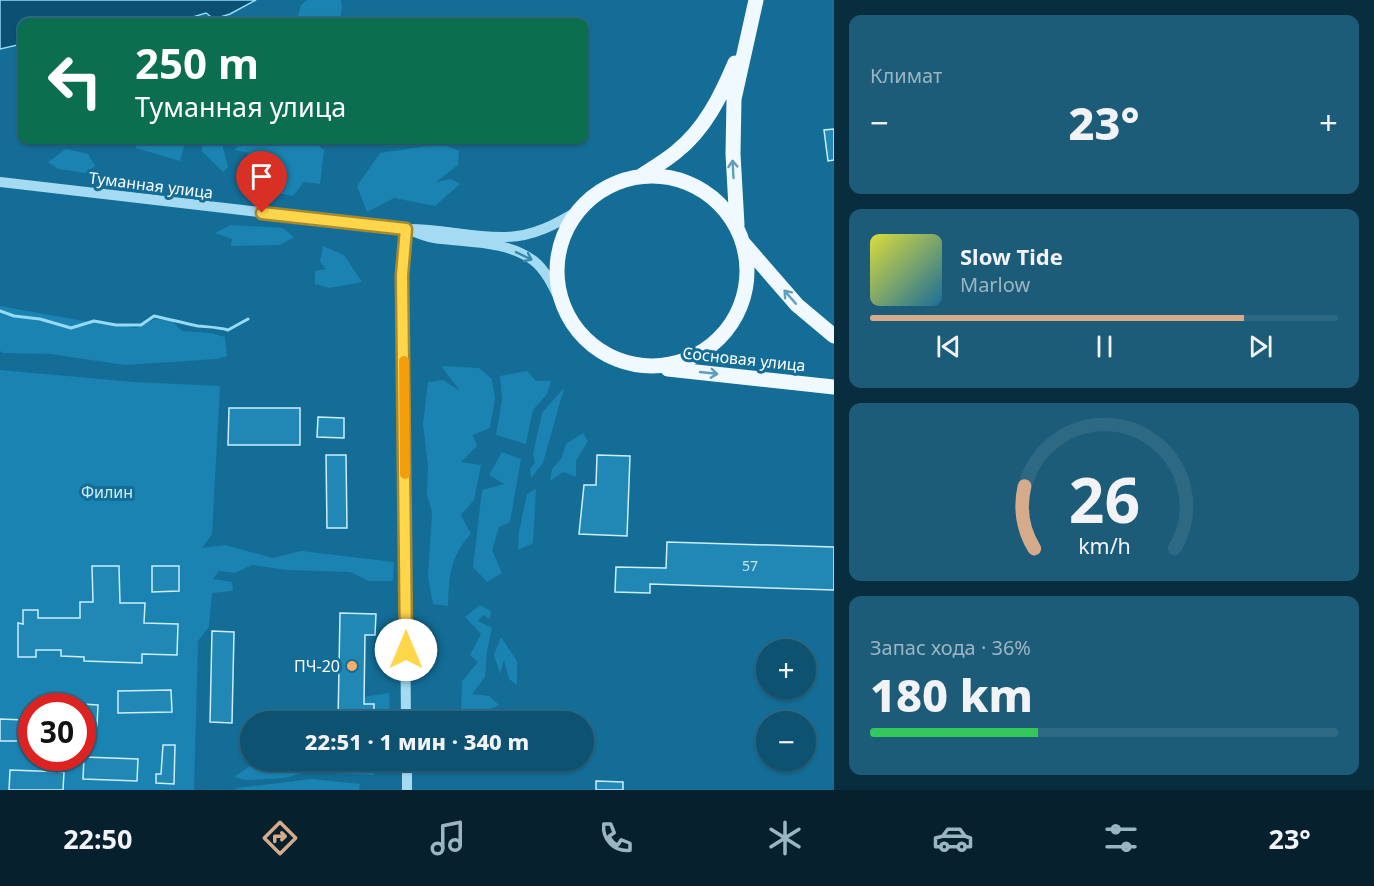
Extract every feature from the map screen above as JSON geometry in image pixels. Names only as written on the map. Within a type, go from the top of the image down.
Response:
[{"type":"main road","points":[[737,227],[732,129],[734,99],[756,0]]},
{"type":"main road","points":[[640,176],[669,177],[697,186],[720,204],[737,227],[744,244],[747,262],[748,279],[744,297],[738,314],[728,329],[716,342],[694,357],[668,366],[650,367],[623,362],[599,351],[579,332],[564,309],[557,280],[559,250],[579,210],[595,195],[613,184],[640,176],[676,152],[700,128],[717,102],[748,36]]},
{"type":"main road","points":[[744,244],[797,305],[834,336]]},
{"type":"main road","name":"Сосновая улица","points":[[650,367],[834,387]]},
{"type":"street","name":"Туманная улица","points":[[0,182],[406,229],[428,228],[506,238],[538,231],[558,223],[579,210]]},
{"type":"street","name":"Туманная улица","points":[[406,229],[432,238],[486,244],[526,256],[542,271],[564,309]]},
{"type":"street","points":[[406,229],[402,275],[406,711]]},
{"type":"street","points":[[407,771],[407,790]]},
{"type":"green space","points":[[307,0],[341,0],[340,18],[297,18],[301,5]]},
{"type":"green space","points":[[134,144],[185,144],[180,161],[136,148]]},
{"type":"green space","points":[[201,144],[222,144],[228,167],[223,172],[202,151]]},
{"type":"green space","points":[[240,144],[316,144],[324,150],[320,184],[304,182],[293,196],[254,189],[268,182],[265,174],[238,169],[249,153],[235,150]]},
{"type":"green space","points":[[442,144],[459,151],[458,165],[436,182],[451,179],[460,184],[435,206],[394,198],[367,212],[357,186],[380,153]]},
{"type":"green space","points":[[66,149],[88,154],[95,166],[86,173],[58,169],[48,162]]},
{"type":"green space","points":[[231,225],[283,228],[294,237],[280,245],[231,246],[232,239],[215,233]]},
{"type":"green space","points":[[323,246],[344,255],[362,282],[330,288],[315,284],[315,271],[326,269],[320,262]]},
{"type":"green space","points":[[0,306],[136,328],[155,319],[172,321],[182,331],[211,333],[225,337],[227,356],[217,359],[125,365],[50,354],[3,353],[0,351]]},
{"type":"green space","points":[[441,366],[479,368],[492,379],[495,399],[490,428],[473,435],[477,446],[461,462],[481,465],[474,500],[461,515],[471,534],[459,550],[452,567],[448,606],[433,604],[428,577],[432,512],[427,495],[428,467],[423,424],[428,382],[443,380],[460,391]]},
{"type":"green space","name":"Филин","points":[[0,370],[134,382],[220,386],[212,534],[202,548],[225,545],[273,558],[301,551],[394,562],[393,581],[369,581],[350,572],[287,570],[252,565],[235,573],[219,571],[213,579],[232,582],[233,591],[212,593],[209,627],[198,641],[194,790],[0,790]]},
{"type":"green space","points":[[527,371],[536,381],[551,381],[547,394],[533,410],[526,444],[496,435],[502,400],[500,376]]},
{"type":"green space","points":[[564,388],[543,463],[531,478],[530,469],[535,463],[533,454],[542,413]]},
{"type":"green space","points":[[583,433],[588,441],[576,461],[576,477],[563,472],[550,481],[552,469],[561,459],[566,444]]},
{"type":"green space","points":[[502,452],[521,459],[510,522],[499,527],[492,550],[502,573],[487,582],[473,567],[482,490],[504,484],[489,475]]},
{"type":"green space","points":[[536,489],[533,543],[518,550],[519,532],[527,494]]},
{"type":"green space","points":[[480,605],[491,611],[490,619],[483,615],[478,621],[492,628],[485,677],[472,694],[489,696],[499,705],[486,711],[461,711],[462,681],[478,662],[470,655],[481,634],[465,617]]},
{"type":"green space","points":[[501,637],[517,661],[517,685],[509,679],[504,660],[500,674],[494,655]]},
{"type":"green space","points":[[389,693],[390,711],[374,711],[374,705],[364,704],[364,697]]},
{"type":"green space","points":[[243,771],[374,771],[374,775],[306,772],[285,778],[245,780],[234,777]]},
{"type":"green space","points":[[311,779],[360,784],[359,790],[235,790],[237,788]]},
{"type":"shaded area","points":[[0,0],[256,0],[217,18],[213,18],[206,13],[189,18],[18,18],[18,45],[0,49]]},
{"type":"building","points":[[834,129],[834,160],[828,161],[824,130]]},
{"type":"building","points":[[229,408],[300,408],[300,445],[228,445]]},
{"type":"building","points":[[318,417],[344,418],[344,438],[317,437]]},
{"type":"building","points":[[326,455],[346,455],[347,528],[327,528]]},
{"type":"building","points":[[597,455],[630,456],[627,536],[579,534],[584,485],[596,485]]},
{"type":"building","points":[[667,542],[834,547],[834,590],[650,584],[650,593],[615,592],[616,567],[666,568]]},
{"type":"building","points":[[92,566],[119,566],[120,603],[145,603],[144,623],[178,624],[177,655],[142,654],[142,663],[84,661],[84,657],[61,656],[61,650],[36,650],[36,657],[18,657],[18,623],[23,624],[23,610],[38,610],[38,618],[80,618],[80,602],[93,602]]},
{"type":"building","points":[[152,566],[179,566],[179,591],[152,592]]},
{"type":"building","name":"ПЧ-20","points":[[340,613],[376,614],[375,635],[365,635],[364,704],[374,704],[374,711],[338,711]]},
{"type":"building","points":[[212,631],[234,632],[232,723],[210,722]]},
{"type":"building","points":[[171,690],[172,712],[118,713],[118,691]]},
{"type":"building","points":[[96,705],[98,705],[96,726]]},
{"type":"building","points":[[0,719],[18,720],[18,741],[0,741]]},
{"type":"building","points":[[163,745],[175,745],[174,784],[156,783],[156,774],[161,774]]},
{"type":"building","points":[[96,757],[138,759],[137,781],[83,779],[83,771],[96,771]]},
{"type":"building","points":[[10,770],[64,772],[63,790],[9,790]]},
{"type":"building","points":[[596,781],[623,782],[623,790],[596,790]]},
{"type":"waterway","points":[[0,311],[71,328],[94,321],[116,325],[141,325],[154,316],[228,330],[248,319]]},
{"type":"slow traffic","points":[[404,361],[405,474]]},
{"type":"place","name":"ПЧ-20","points":[[352,666]]},
{"type":"route","points":[[262,213],[406,229],[402,275],[406,650]]}]
